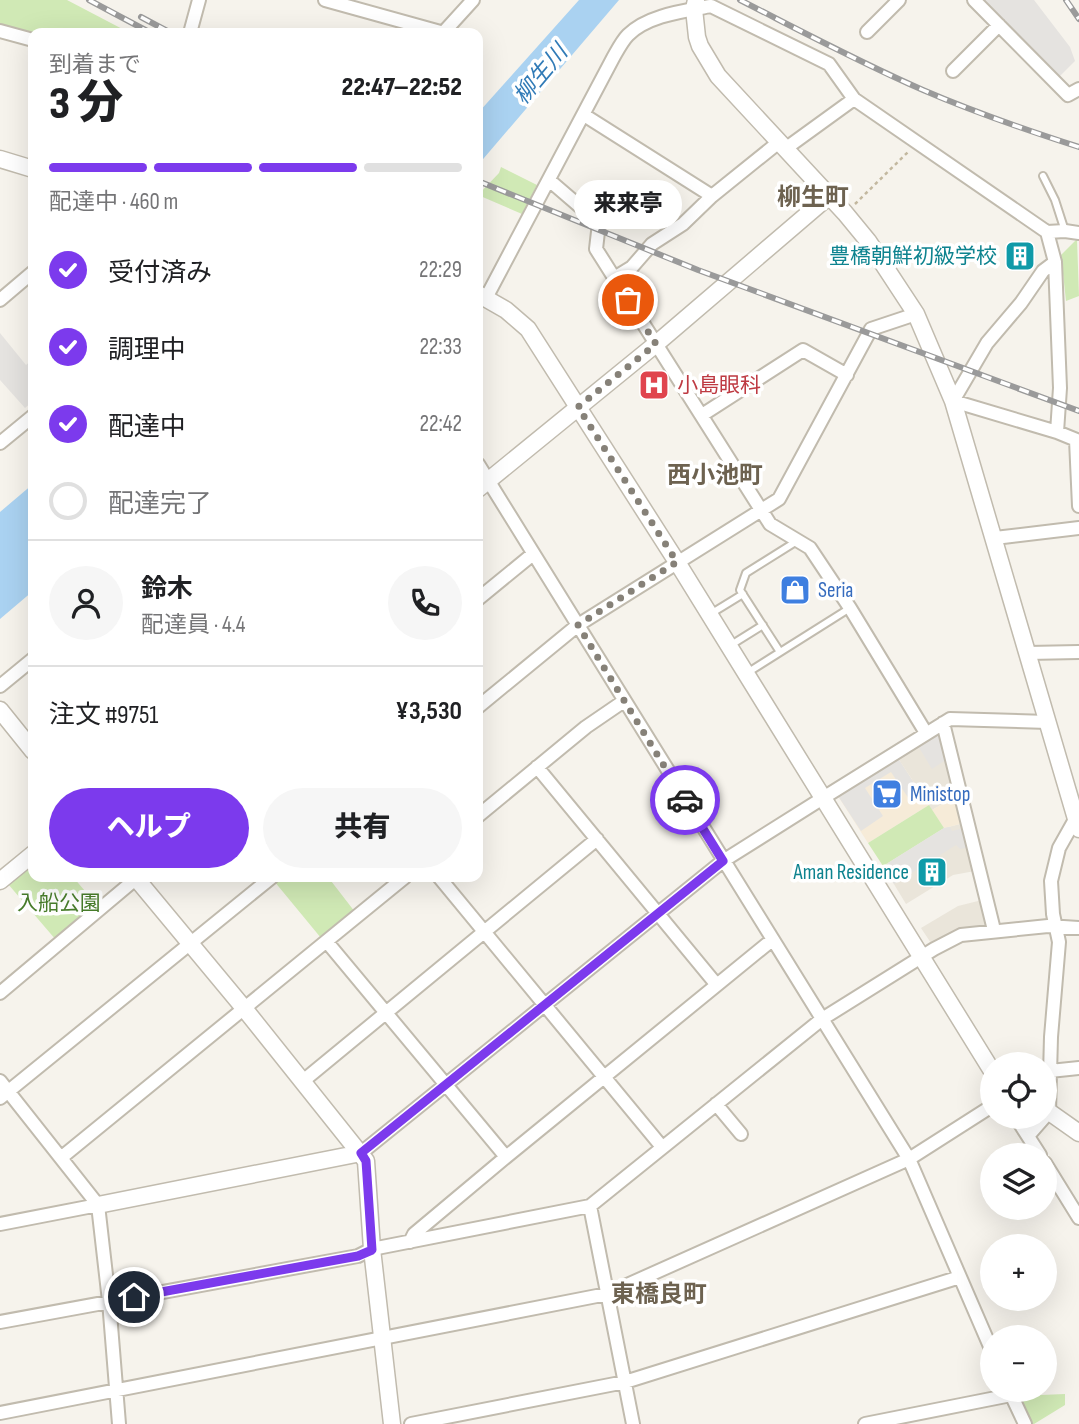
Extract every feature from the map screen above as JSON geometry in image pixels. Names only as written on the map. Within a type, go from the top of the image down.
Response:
[{"type":"street","points":[[191,28],[199,0]]},
{"type":"street","points":[[325,0],[425,28]]},
{"type":"street","points":[[448,28],[473,0]]},
{"type":"street","points":[[867,32],[899,0]]},
{"type":"street","points":[[974,0],[1068,94],[1079,89]]},
{"type":"street","points":[[695,5],[700,46],[714,70],[868,241],[916,314],[954,401],[1078,819],[1059,848],[1051,881],[1053,914],[1059,942],[1051,1052]]},
{"type":"street","points":[[483,290],[549,180],[626,36],[637,27],[695,5],[711,6],[829,64],[854,99],[1047,232],[1079,233]]},
{"type":"street","points":[[953,71],[999,25]]},
{"type":"street","points":[[0,31],[28,39]]},
{"type":"street","points":[[614,278],[632,267],[652,244],[683,224],[712,196],[854,99]]},
{"type":"street","points":[[584,115],[712,196]]},
{"type":"street","points":[[0,159],[28,167]]},
{"type":"street","points":[[549,180],[599,223],[596,249],[763,512],[774,528],[810,548],[926,733]]},
{"type":"street","points":[[829,196],[656,344],[483,485],[533,554],[578,625],[909,1159],[981,1325]]},
{"type":"street","points":[[1047,232],[1055,262],[1060,388],[1056,432]]},
{"type":"street","points":[[954,401],[988,343],[1043,271],[1055,262]]},
{"type":"street","points":[[0,300],[28,276]]},
{"type":"street","points":[[483,297],[520,320],[528,329],[677,562],[980,1052]]},
{"type":"street","points":[[483,703],[578,625],[677,562],[763,512],[779,499],[871,329],[916,314]]},
{"type":"street","points":[[702,415],[803,351],[846,374]]},
{"type":"street","points":[[954,401],[1077,441],[1079,506]]},
{"type":"street","points":[[0,443],[28,420]]},
{"type":"street","points":[[995,538],[1079,528]]},
{"type":"street","points":[[483,595],[533,554]]},
{"type":"street","points":[[1028,653],[1079,652]]},
{"type":"street","points":[[0,686],[28,663]]},
{"type":"street","points":[[483,812],[586,727],[624,701]]},
{"type":"street","points":[[0,710],[28,745]]},
{"type":"street","points":[[0,1224],[361,1153],[723,861],[926,733],[950,719],[1048,722]]},
{"type":"street","points":[[943,723],[994,930]]},
{"type":"street","points":[[537,767],[716,984]]},
{"type":"street","points":[[303,1081],[597,838]]},
{"type":"street","points":[[0,881],[28,857]]},
{"type":"street","points":[[0,993],[131,882]]},
{"type":"street","points":[[141,882],[366,1161],[372,1250],[392,1424]]},
{"type":"street","points":[[119,1424],[98,1205],[62,1157],[3,1090],[266,882]]},
{"type":"street","points":[[62,1157],[399,882]]},
{"type":"street","points":[[443,882],[662,1147]]},
{"type":"street","points":[[0,1322],[358,1256],[372,1250],[590,1206],[822,1019],[920,957],[961,935],[1057,926],[1079,928]]},
{"type":"street","points":[[410,1242],[414,1234],[506,1157],[772,940]]},
{"type":"street","points":[[327,942],[506,1157]]},
{"type":"street","points":[[1057,1070],[1079,1068]]},
{"type":"street","points":[[716,1104],[741,1134]]},
{"type":"street","points":[[0,1413],[607,1294],[909,1159],[980,1114]]},
{"type":"street","points":[[1057,1118],[1079,1133]]},
{"type":"street","points":[[1023,1129],[1032,1143]]},
{"type":"street","points":[[1028,1136],[1033,1129]]},
{"type":"street","points":[[1057,1182],[1079,1218]]},
{"type":"street","points":[[590,1206],[633,1424]]},
{"type":"street","points":[[411,1424],[625,1382],[960,1277]]},
{"type":"street","points":[[865,1424],[980,1399]]},
{"type":"street","points":[[1015,1402],[1025,1424]]},
{"type":"lane","points":[[1043,176],[1055,200],[1065,231]]},
{"type":"lane","points":[[780,652],[740,590],[746,573],[798,540]]},
{"type":"lane","points":[[709,615],[743,594]]},
{"type":"lane","points":[[746,674],[850,608]]},
{"type":"lane","points":[[729,646],[763,625]]},
{"type":"path","points":[[845,213],[918,142]]},
{"type":"shaded area","points":[[981,0],[1034,0],[1070,47],[1075,61],[1059,77]]},
{"type":"shaded area","points":[[0,333],[26,365],[28,363],[28,405],[25,408],[0,380]]},
{"type":"shaded area","points":[[938,733],[942,736],[947,759],[932,769],[918,746]]},
{"type":"shaded area","points":[[918,746],[947,759],[956,796],[932,810],[898,758]]},
{"type":"shaded area","points":[[898,758],[929,805],[868,843],[838,796]]},
{"type":"shaded area","points":[[898,758],[920,792],[909,799],[891,772],[865,788],[883,816],[861,831],[838,796]]},
{"type":"shaded area","points":[[956,796],[964,823],[944,828],[932,810]]},
{"type":"shaded area","points":[[964,823],[975,871],[953,875],[906,904],[883,866],[944,828]]},
{"type":"shaded area","points":[[950,827],[952,831],[964,828],[969,847],[960,849],[956,845],[894,884],[887,873],[892,871],[888,863],[944,828]]},
{"type":"shaded area","points":[[982,900],[988,922],[984,927],[933,946],[921,928],[958,906]]},
{"type":"green space","points":[[0,0],[67,0],[120,28],[28,28],[28,32],[0,24]]},
{"type":"green space","points":[[501,167],[537,185],[522,214],[483,197],[483,190],[499,173]]},
{"type":"green space","points":[[1077,239],[1079,296],[1066,301],[1061,255]]},
{"type":"green space","points":[[929,805],[944,828],[883,866],[868,843]]},
{"type":"green space","name":"入船公園","points":[[28,866],[28,882],[77,882],[97,905],[56,940],[8,884]]},
{"type":"green space","points":[[275,882],[332,882],[355,912],[321,938]]},
{"type":"green space","points":[[1057,1394],[1065,1394],[1065,1405],[1030,1424],[1020,1402],[1057,1402]]},
{"type":"water","name":"柳生川","points":[[579,0],[619,0],[483,159],[483,107]]},
{"type":"water","points":[[28,488],[28,595],[0,619],[0,512]]},
{"type":"railway","points":[[89,0],[142,28]]},
{"type":"railway","points":[[740,0],[923,90],[1079,147]]},
{"type":"railway","points":[[1066,0],[1079,19]]},
{"type":"railway","points":[[141,17],[162,28]]},
{"type":"railway","points":[[483,183],[698,270],[1079,411]]},
{"type":"way so far","points":[[628,300],[656,344],[578,407],[677,562],[578,625],[685,800]]},
{"type":"place","name":"豊橋朝鮮初級学校","points":[[1020,256]]},
{"type":"place","name":"来来亭","points":[[628,300]]},
{"type":"place","name":"小島眼科","points":[[654,385]]},
{"type":"place","name":"Seria","points":[[795,590]]},
{"type":"place","name":"Ministop","points":[[887,794]]},
{"type":"place","name":"Aman Residence","points":[[932,872]]},
{"type":"district","name":"柳生町","points":[[813,197]]},
{"type":"district","name":"西小池町","points":[[715,475]]},
{"type":"district","name":"東橋良町","points":[[659,1294]]},
{"type":"route","points":[[134,1297],[358,1256],[372,1250],[366,1161],[361,1153],[723,861],[685,800]]}]
